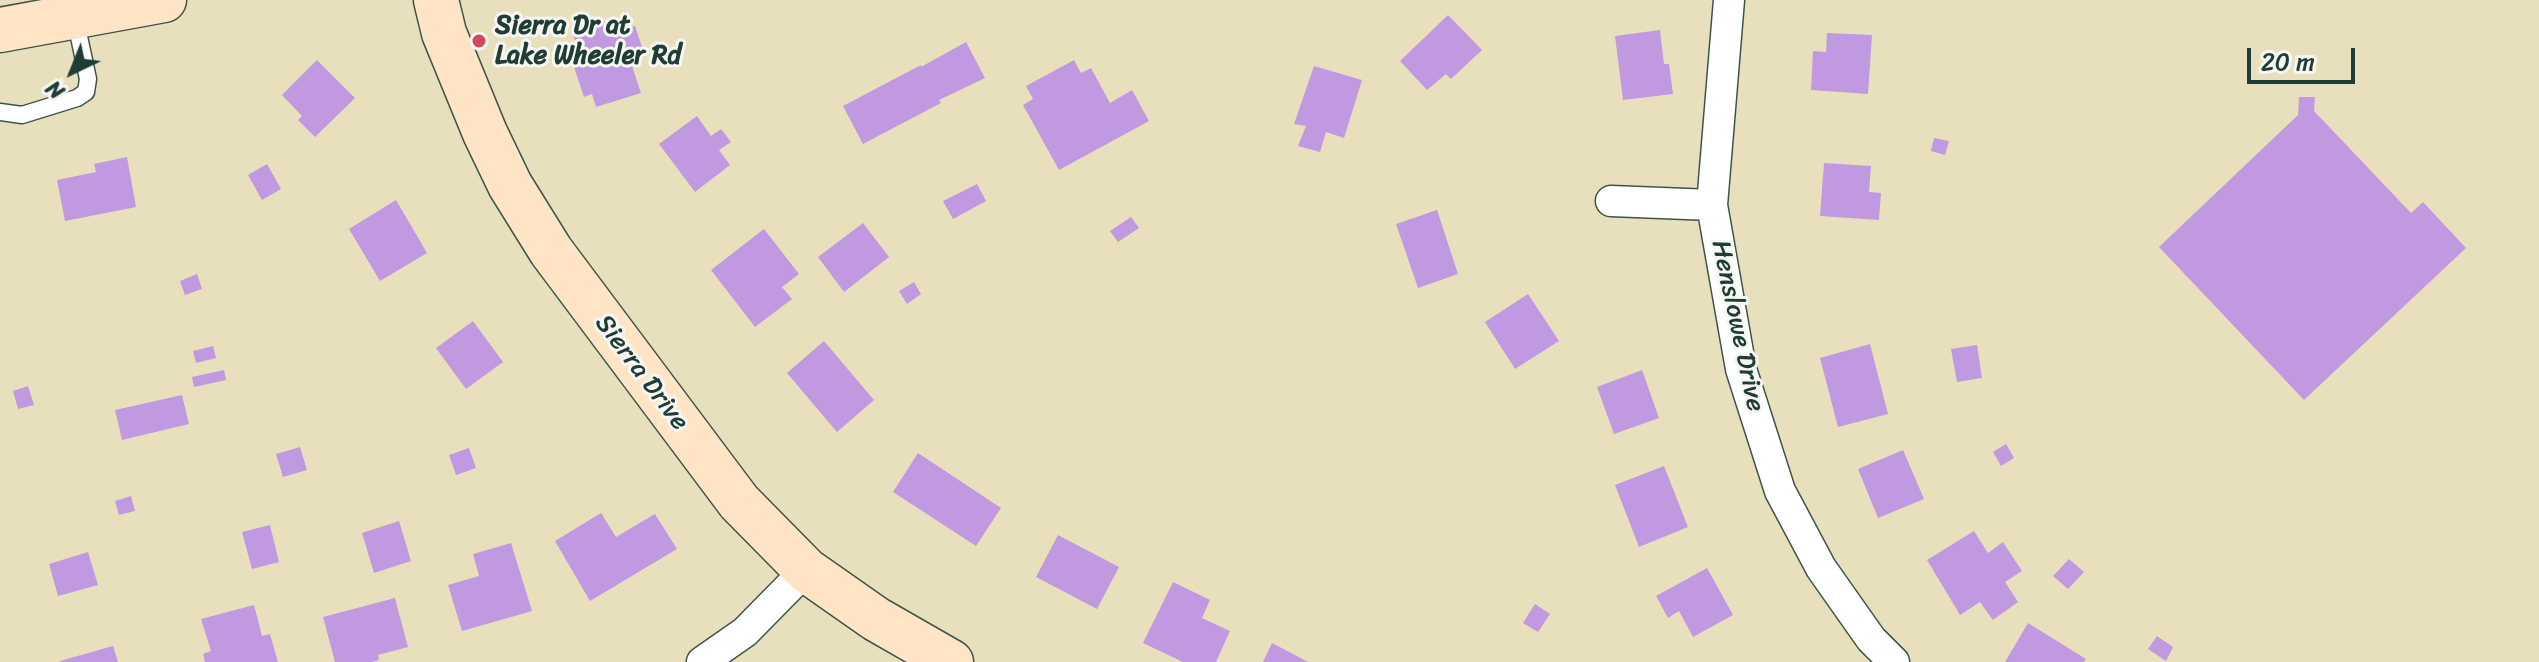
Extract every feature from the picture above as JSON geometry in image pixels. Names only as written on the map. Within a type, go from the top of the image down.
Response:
[{"type":"street","points":[[0,30],[164,0]]},
{"type":"street","name":"Sierra Drive","points":[[436,0],[444,33],[510,185],[551,251],[739,502],[806,570],[876,619],[951,662]]},
{"type":"street","name":"Henslowe Drive","points":[[1729,0],[1712,205],[1741,369],[1780,491],[1821,568],[1871,639],[1894,662]]},
{"type":"street","points":[[1611,201],[1712,205]]},
{"type":"street","points":[[702,662],[745,632],[806,570]]},
{"type":"lane","points":[[0,112],[22,115],[77,98],[86,92],[88,79],[74,17]]},
{"type":"building","points":[[1448,15],[1482,50],[1451,79],[1446,74],[1427,90],[1400,61]]},
{"type":"building","points":[[615,18],[620,31],[635,26],[645,56],[630,60],[641,93],[596,107],[592,94],[584,97],[574,67],[583,63],[572,32]]},
{"type":"building","points":[[1660,30],[1664,64],[1669,64],[1673,94],[1623,100],[1615,36]]},
{"type":"building","points":[[1827,33],[1872,35],[1868,94],[1811,90],[1813,51],[1826,52]]},
{"type":"building","points":[[966,42],[985,78],[939,100],[941,103],[863,144],[843,106]]},
{"type":"building","points":[[317,60],[355,98],[315,137],[298,120],[302,116],[282,95]]},
{"type":"building","points":[[1074,60],[1081,73],[1091,68],[1110,103],[1132,90],[1149,121],[1059,170],[1023,105],[1033,99],[1026,86]]},
{"type":"building","points":[[1314,66],[1362,80],[1344,138],[1326,132],[1320,152],[1298,146],[1306,126],[1294,124]]},
{"type":"building","points":[[2299,97],[2315,97],[2314,111],[2411,213],[2423,202],[2466,248],[2304,400],[2159,247],[2298,115]]},
{"type":"building","points":[[697,116],[711,136],[721,129],[731,142],[719,150],[730,165],[695,192],[659,144]]},
{"type":"building","points":[[1934,138],[1949,141],[1945,155],[1931,151]]},
{"type":"building","points":[[127,157],[136,207],[65,221],[57,180],[96,172],[94,164]]},
{"type":"building","points":[[1824,163],[1871,166],[1869,192],[1881,193],[1879,220],[1820,216]]},
{"type":"building","points":[[267,164],[281,189],[262,200],[248,175]]},
{"type":"building","points":[[977,184],[986,201],[953,219],[943,201]]},
{"type":"building","points":[[396,200],[427,253],[380,281],[349,229]]},
{"type":"building","points":[[1437,210],[1458,274],[1418,288],[1396,224]]},
{"type":"building","points":[[1131,217],[1139,228],[1118,242],[1110,231]]},
{"type":"building","points":[[863,223],[889,257],[844,292],[818,257]]},
{"type":"building","points":[[764,229],[799,274],[782,287],[792,299],[755,327],[711,270]]},
{"type":"building","points":[[197,274],[202,289],[185,295],[180,281]]},
{"type":"building","points":[[914,282],[921,294],[907,304],[899,291]]},
{"type":"building","points":[[1528,294],[1559,341],[1515,369],[1485,322]]},
{"type":"building","points":[[473,321],[503,362],[466,389],[436,348]]},
{"type":"building","points":[[824,341],[874,400],[837,432],[787,373]]},
{"type":"building","points":[[1870,344],[1888,414],[1838,427],[1820,358]]},
{"type":"building","points":[[1977,345],[1982,378],[1957,382],[1951,349]]},
{"type":"building","points":[[213,346],[216,358],[196,363],[193,351]]},
{"type":"building","points":[[224,370],[226,380],[194,387],[192,377]]},
{"type":"building","points":[[1642,370],[1659,418],[1614,434],[1597,387]]},
{"type":"building","points":[[28,386],[34,405],[18,409],[13,391]]},
{"type":"building","points":[[182,395],[189,424],[122,440],[115,410]]},
{"type":"building","points":[[2006,444],[2014,458],[2001,466],[1993,452]]},
{"type":"building","points":[[300,447],[307,470],[283,477],[276,454]]},
{"type":"building","points":[[469,448],[476,468],[456,475],[449,455]]},
{"type":"building","points":[[1903,450],[1924,499],[1878,518],[1858,469]]},
{"type":"building","points":[[918,453],[1001,508],[976,546],[893,492]]},
{"type":"building","points":[[1664,466],[1688,527],[1639,547],[1615,485]]},
{"type":"building","points":[[131,496],[135,511],[119,515],[115,501]]},
{"type":"building","points":[[601,513],[616,537],[655,514],[677,549],[590,601],[555,541]]},
{"type":"building","points":[[399,521],[411,561],[374,573],[362,533]]},
{"type":"building","points":[[270,525],[279,562],[252,569],[242,532]]},
{"type":"building","points":[[1974,531],[1988,553],[2003,542],[2022,571],[2005,582],[2018,602],[1993,620],[1980,602],[1960,615],[1927,560]]},
{"type":"building","points":[[1058,535],[1119,567],[1097,609],[1036,577]]},
{"type":"building","points":[[511,543],[532,611],[462,631],[448,585],[479,576],[473,554]]},
{"type":"building","points":[[88,552],[98,585],[58,596],[49,564]]},
{"type":"building","points":[[2069,559],[2084,572],[2068,589],[2053,576]]},
{"type":"building","points":[[1707,568],[1733,615],[1693,637],[1679,611],[1668,618],[1656,596]]},
{"type":"building","points":[[1173,582],[1210,600],[1202,618],[1230,631],[1216,662],[1183,662],[1143,643]]},
{"type":"building","points":[[395,598],[408,647],[378,655],[379,660],[372,662],[335,662],[323,617]]},
{"type":"building","points":[[1535,604],[1550,614],[1538,632],[1523,623]]},
{"type":"building","points":[[254,605],[262,636],[270,634],[278,662],[205,662],[203,654],[211,651],[201,619]]},
{"type":"building","points":[[2028,623],[2086,659],[2084,662],[2005,662]]},
{"type":"building","points":[[2157,636],[2173,647],[2166,661],[2148,649]]},
{"type":"building","points":[[1272,643],[1308,662],[1263,662]]},
{"type":"building","points":[[113,646],[118,662],[60,662],[60,661]]},
{"type":"place","name":"Sierra Dr at Lake Wheeler Rd","points":[[479,41]]}]
